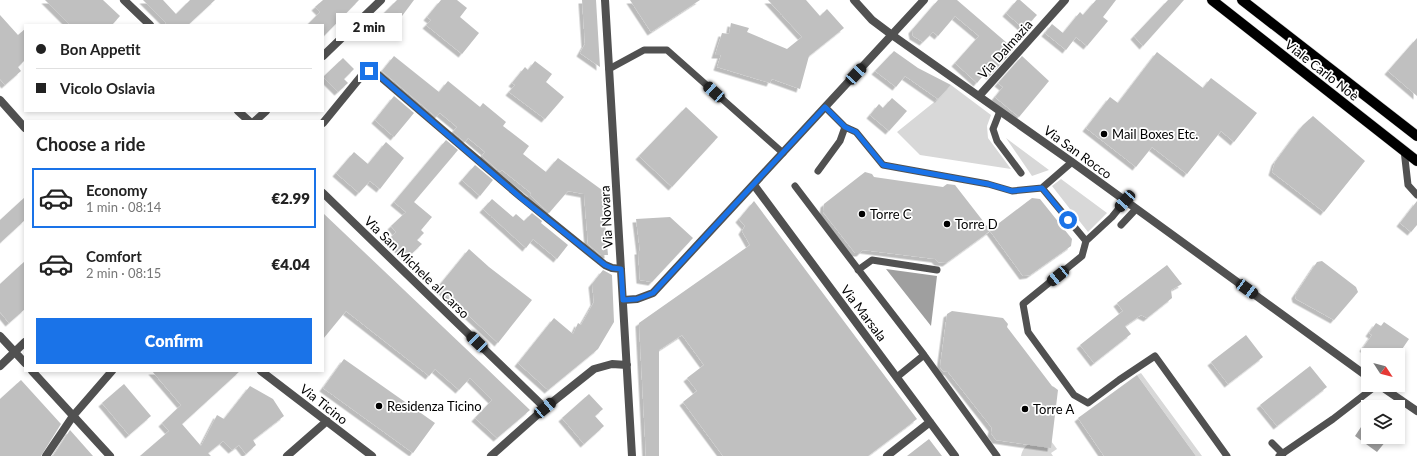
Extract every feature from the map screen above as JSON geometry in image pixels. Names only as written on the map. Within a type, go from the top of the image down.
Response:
[{"type":"main road","name":"Viale Carlo Noè","points":[[1212,0],[1417,161]]},
{"type":"main road","name":"Viale Carlo Noè","points":[[1242,0],[1417,136]]},
{"type":"street","points":[[124,0],[149,24]]},
{"type":"street","points":[[324,55],[381,0]]},
{"type":"street","name":"Via Novara","points":[[605,0],[632,456]]},
{"type":"street","name":"Via San Rocco","points":[[854,0],[872,20],[892,35],[1072,162],[1361,372]]},
{"type":"street","points":[[623,300],[637,299],[653,293],[924,0]]},
{"type":"street","name":"Via Dalmazia","points":[[979,96],[1065,0]]},
{"type":"street","points":[[324,122],[362,74],[369,71],[376,73],[527,202],[605,265],[612,268],[621,269]]},
{"type":"street","points":[[0,100],[24,127]]},
{"type":"street","points":[[239,112],[248,120]]},
{"type":"street","points":[[256,120],[265,112]]},
{"type":"street","name":"Via Marsala","points":[[754,185],[955,456]]},
{"type":"street","name":"Via San Michele al Carso","points":[[324,194],[545,408]]},
{"type":"street","points":[[0,336],[24,362]]},
{"type":"street","points":[[0,366],[24,343]]},
{"type":"street","points":[[491,456],[545,408],[594,369],[612,364],[627,365]]},
{"type":"street","points":[[33,372],[110,456]]},
{"type":"street","points":[[46,456],[73,416],[111,372]]},
{"type":"street","name":"Via Ticino","points":[[262,372],[372,456]]},
{"type":"street","points":[[1388,392],[1417,412]]},
{"type":"street","points":[[287,456],[327,421]]},
{"type":"street","points":[[887,456],[930,422]]},
{"type":"lane","points":[[609,69],[644,50],[668,50],[783,153]]},
{"type":"lane","points":[[825,107],[845,127],[856,132],[883,165],[988,184],[1012,191],[1042,188],[1072,162]]},
{"type":"lane","points":[[1000,111],[993,129],[997,141],[1021,174]]},
{"type":"lane","points":[[818,171],[840,141],[845,127]]},
{"type":"lane","points":[[1404,150],[1408,185],[1417,195]]},
{"type":"lane","points":[[795,186],[924,355],[997,456]]},
{"type":"lane","points":[[1042,188],[1086,241]]},
{"type":"lane","points":[[1125,201],[1112,217],[1086,241],[1082,256],[1023,304],[1028,332],[1074,395],[1088,403],[1118,380],[1155,356],[1227,456]]},
{"type":"lane","points":[[1121,225],[1136,209]]},
{"type":"lane","points":[[858,270],[872,260],[938,270]]},
{"type":"lane","points":[[897,377],[924,355]]},
{"type":"lane","points":[[1272,443],[1281,455],[1369,392]]},
{"type":"shaded area","points":[[951,85],[991,115],[987,126],[988,138],[1011,169],[920,155],[897,132],[938,99]]},
{"type":"shaded area","points":[[1006,138],[1049,170],[1032,176]]},
{"type":"shaded area","points":[[1061,179],[1107,213],[1088,232],[1052,186]]},
{"type":"shaded area","points":[[886,269],[937,276],[931,326]]},
{"type":"shaded area","points":[[1141,373],[1202,456],[1196,456],[1137,375]]},
{"type":"shaded area","points":[[1361,427],[1361,440],[1355,436]]},
{"type":"shaded area","points":[[1051,441],[1057,449],[1051,453],[1053,456],[1021,456],[1025,447],[1029,444]]},
{"type":"shaded area","points":[[1366,444],[1384,444],[1377,452]]},
{"type":"building","points":[[45,0],[103,0],[120,16],[113,24],[69,24]]},
{"type":"building","points":[[143,0],[163,0],[176,14],[190,0],[215,0],[189,24],[165,24],[166,23]]},
{"type":"building","points":[[323,0],[359,0],[324,36],[324,24],[308,24],[320,12],[315,7]]},
{"type":"building","points":[[397,0],[414,0],[387,36],[378,25],[384,20],[381,16]]},
{"type":"building","points":[[441,0],[457,0],[467,8],[460,17],[479,33],[462,54],[426,25],[431,20],[427,17]]},
{"type":"building","points":[[582,0],[596,0],[600,67],[580,53],[585,44]]},
{"type":"building","points":[[630,0],[700,0],[651,32]]},
{"type":"building","points":[[768,0],[806,0],[820,16],[827,9],[844,28],[809,56],[800,89],[772,79],[770,83],[717,67],[721,55],[715,55],[722,33],[729,34],[731,23],[749,28],[747,32],[787,49],[802,37]]},
{"type":"building","points":[[938,0],[957,0],[1014,49],[990,76],[986,72],[977,83],[955,63],[979,36],[955,16],[938,36],[933,32],[923,42],[913,36],[912,30]]},
{"type":"building","points":[[1017,0],[1020,0],[1037,15],[1024,29],[1006,13]]},
{"type":"building","points":[[1096,0],[1116,0],[1103,17],[1108,21],[1087,46],[1076,37],[1066,50],[1045,33],[1052,24],[1063,33],[1080,12],[1083,15]]},
{"type":"building","points":[[1168,0],[1184,0],[1143,46],[1134,36]]},
{"type":"building","points":[[0,15],[18,35],[24,30],[24,61],[18,67],[21,71],[5,85],[0,79]]},
{"type":"building","points":[[1417,38],[1417,96],[1388,71]]},
{"type":"building","points":[[894,51],[918,68],[951,85],[938,99],[905,76],[896,87],[875,71]]},
{"type":"building","points":[[1157,52],[1203,88],[1211,78],[1257,113],[1234,142],[1221,131],[1187,174],[1152,147],[1136,167],[1086,128],[1110,97],[1118,103]]},
{"type":"building","points":[[394,56],[439,92],[448,81],[480,107],[483,103],[506,122],[503,126],[529,146],[523,154],[546,172],[558,158],[602,190],[608,255],[601,255],[588,244],[584,194],[568,191],[549,213],[530,195],[531,193],[502,170],[500,172],[482,156],[485,152],[468,138],[465,142],[453,132],[457,127],[440,113],[436,117],[382,71]]},
{"type":"building","points":[[1022,56],[1049,81],[1019,117],[995,97],[1003,87],[998,83]]},
{"type":"building","points":[[343,58],[354,69],[344,79],[348,83],[338,92],[324,78],[324,76]]},
{"type":"building","points":[[535,61],[552,74],[546,82],[564,97],[545,119],[509,92],[515,85],[512,83],[525,67],[528,70]]},
{"type":"building","points":[[394,96],[414,113],[394,137],[375,120]]},
{"type":"building","points":[[892,98],[907,111],[889,131],[870,115],[879,104],[883,108]]},
{"type":"building","points":[[686,107],[718,137],[672,187],[639,156]]},
{"type":"building","points":[[1313,116],[1365,161],[1324,212],[1272,172],[1275,162],[1303,125]]},
{"type":"building","points":[[446,140],[458,150],[414,202],[432,217],[421,230],[424,233],[417,240],[422,244],[407,258],[389,239],[396,232],[391,226],[406,212],[394,202]]},
{"type":"building","points":[[386,142],[404,158],[380,189],[370,181],[359,193],[336,173],[354,152],[368,164]]},
{"type":"building","points":[[475,165],[493,180],[480,196],[462,180]]},
{"type":"building","points":[[865,172],[872,174],[874,177],[943,187],[947,184],[955,185],[990,230],[1032,198],[1040,199],[1072,239],[1071,246],[1030,275],[1023,276],[990,231],[946,263],[938,262],[935,259],[863,250],[860,253],[855,253],[823,212],[824,204]]},
{"type":"building","points":[[24,198],[24,221],[0,243],[0,220]]},
{"type":"building","points":[[492,199],[513,217],[516,214],[524,221],[532,213],[542,221],[541,223],[568,245],[557,259],[533,239],[526,248],[483,209]]},
{"type":"building","points":[[754,201],[917,419],[868,456],[723,456],[683,402],[697,391],[687,378],[704,365],[682,335],[659,350],[659,456],[646,456],[639,323],[750,245],[742,231],[745,226],[739,219]]},
{"type":"building","points":[[1417,201],[1417,225],[1411,232],[1400,223]]},
{"type":"building","points":[[324,214],[530,410],[497,438],[475,418],[492,400],[470,378],[459,390],[435,369],[429,376],[346,311],[324,338]]},
{"type":"building","points":[[670,217],[693,238],[652,282],[640,280],[638,251],[640,251],[636,219]]},
{"type":"building","points":[[469,249],[489,267],[532,300],[498,343],[438,287]]},
{"type":"building","points":[[1322,261],[1356,287],[1358,292],[1334,320],[1296,299],[1295,295],[1317,262]]},
{"type":"building","points":[[24,262],[24,310],[9,323],[0,312],[0,284]]},
{"type":"building","points":[[1167,265],[1182,284],[1171,290],[1172,298],[1147,318],[1141,315],[1125,326],[1131,334],[1094,363],[1080,345],[1123,311],[1117,303]]},
{"type":"building","points":[[603,270],[612,275],[614,322],[598,349],[548,390],[518,363],[554,318],[573,334],[578,323],[581,325],[594,302],[592,284]]},
{"type":"building","points":[[952,311],[1003,318],[1008,324],[1007,327],[1052,386],[1058,390],[1051,448],[996,440],[991,433],[992,428],[948,372],[943,371],[940,367],[947,314]]},
{"type":"building","points":[[1384,322],[1409,339],[1403,348],[1363,348],[1372,335],[1369,333],[1376,323],[1381,326]]},
{"type":"building","points":[[1246,335],[1263,357],[1228,384],[1211,362]]},
{"type":"building","name":"Residenza Ticino","points":[[344,359],[435,423],[413,453],[323,388]]},
{"type":"building","points":[[1310,366],[1327,387],[1277,426],[1260,405]]},
{"type":"building","points":[[153,372],[239,372],[182,424],[201,446],[217,415],[224,419],[250,386],[273,399],[284,416],[253,440],[256,445],[246,454],[239,445],[232,450],[223,441],[208,453],[211,456],[140,456],[169,431],[162,423],[181,405]]},
{"type":"building","points":[[1137,375],[1196,456],[1104,456],[1078,418]]},
{"type":"building","points":[[21,380],[61,424],[41,456],[0,456],[0,399]]},
{"type":"building","points":[[124,384],[151,416],[129,435],[102,403]]},
{"type":"building","points":[[589,394],[603,409],[595,416],[604,426],[584,444],[562,418]]},
{"type":"building","points":[[70,430],[93,456],[53,456]]},
{"type":"building","points":[[929,439],[942,456],[907,456]]},
{"type":"place","name":"Mail Boxes Etc.","points":[[1104,134]]},
{"type":"place","name":"Torre C","points":[[862,214]]},
{"type":"place","name":"Torre D","points":[[947,224]]},
{"type":"place","name":"Residenza Ticino","points":[[379,406]]},
{"type":"place","name":"Torre A","points":[[1025,409]]},
{"type":"route","points":[[369,71],[376,73],[521,198],[605,265],[612,268],[621,269],[623,300],[637,299],[653,293],[825,107],[845,127],[856,132],[883,165],[988,184],[1012,191],[1042,188],[1068,220]]}]
